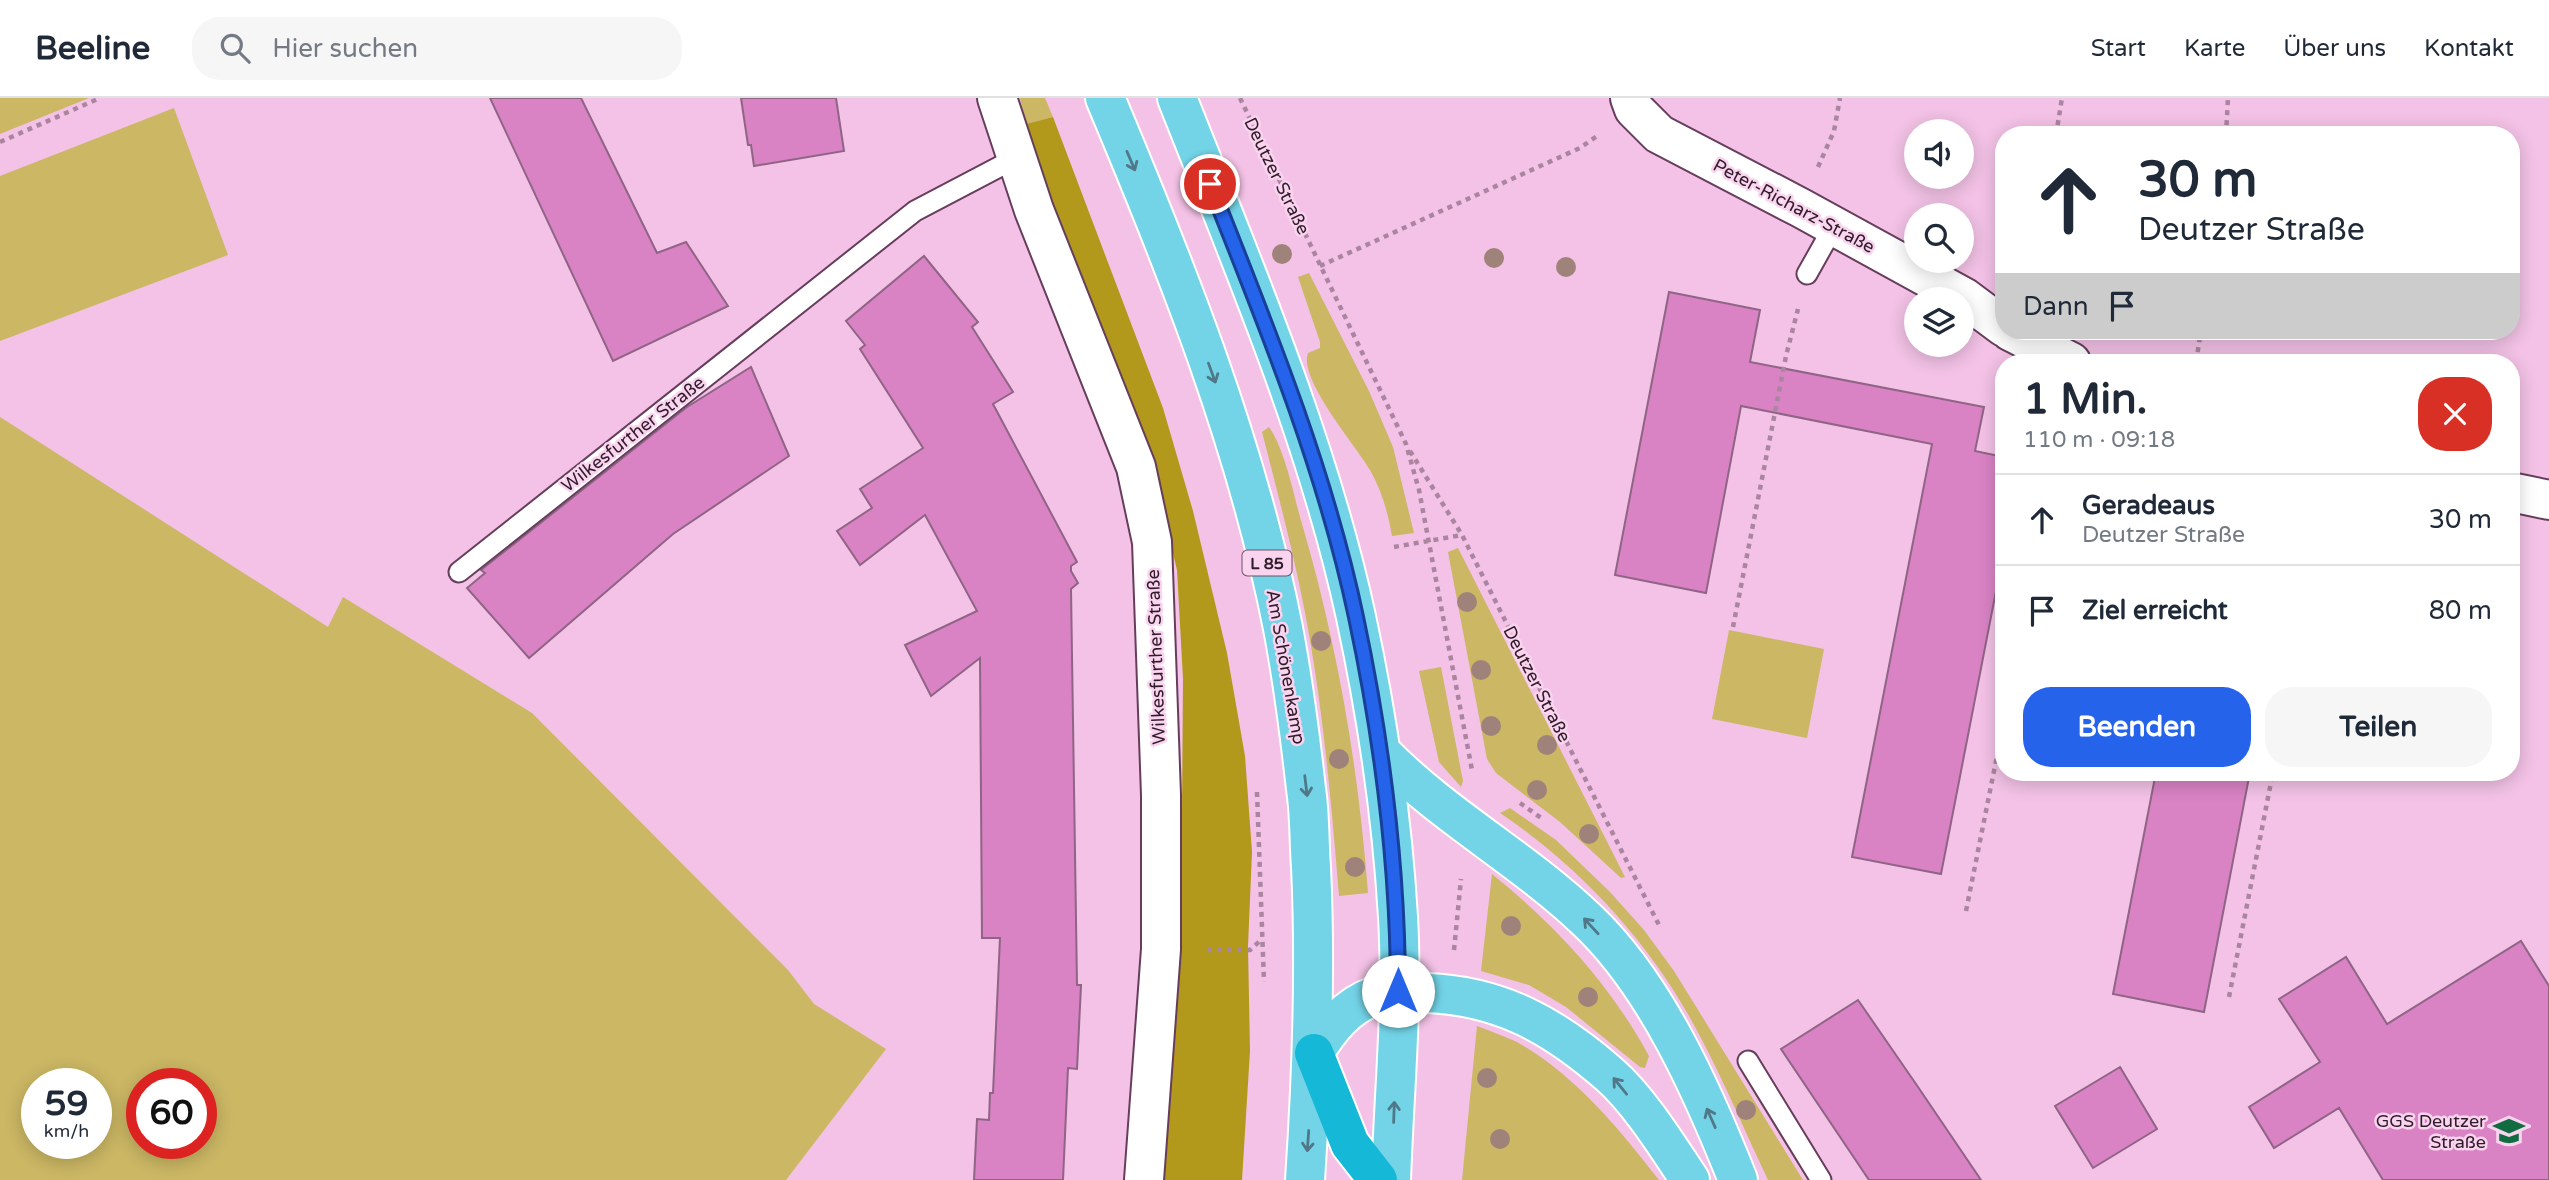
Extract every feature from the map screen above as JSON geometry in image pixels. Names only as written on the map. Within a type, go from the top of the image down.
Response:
[{"type":"highway","points":[[1314,1053],[1350,1144],[1378,1180]]},
{"type":"main road","name":"Am Schönenkamp","points":[[1105,98],[1164,239],[1219,393],[1260,533],[1283,628],[1307,791],[1315,931],[1314,1053],[1305,1180]]},
{"type":"main road","points":[[1177,98],[1251,286],[1324,498],[1356,615],[1381,752],[1398,919],[1391,1180]]},
{"type":"main road","points":[[1381,752],[1412,784],[1517,860],[1597,931],[1654,1005],[1684,1059],[1738,1180]]},
{"type":"main road","points":[[1314,1053],[1329,1028],[1348,1011],[1374,996],[1398,991],[1451,994],[1498,1004],[1533,1018],[1611,1076],[1658,1132],[1690,1180]]},
{"type":"street","name":"Wilkesfurther Straße","points":[[997,98],[1016,158],[1136,467],[1152,542],[1161,795],[1161,949],[1144,1180]]},
{"type":"street","name":"Peter-Richarz-Straße","points":[[1632,103],[1659,134],[1965,298],[1995,320]]},
{"type":"street","points":[[2027,340],[2055,354]]},
{"type":"street","points":[[2520,494],[2549,500]]},
{"type":"lane","name":"Wilkesfurther Straße","points":[[458,572],[915,211],[1016,158]]},
{"type":"lane","points":[[1807,274],[1834,226]]},
{"type":"lane","points":[[1748,1061],[1821,1180]]},
{"type":"path","points":[[0,142],[100,98]]},
{"type":"path","name":"Deutzer Straße","points":[[1240,98],[1406,444],[1462,535],[1660,928]]},
{"type":"path","points":[[1801,208],[1834,131],[1840,98]]},
{"type":"path","points":[[2057,126],[2062,98]]},
{"type":"path","points":[[2226,126],[2228,98]]},
{"type":"path","points":[[1320,266],[1580,148],[1632,103]]},
{"type":"path","points":[[1733,627],[1786,356],[1807,274]]},
{"type":"path","name":"Deutzer Straße","points":[[1406,444],[1419,490],[1474,775]]},
{"type":"path","points":[[1394,547],[1462,535]]},
{"type":"path","points":[[1966,911],[1995,766]]},
{"type":"path","points":[[2230,997],[2271,781]]},
{"type":"path","points":[[1453,955],[1463,867]]},
{"type":"path","points":[[1202,950],[1250,950],[1262,940]]},
{"type":"shaded area","points":[[0,98],[89,98],[0,134]]},
{"type":"shaded area","points":[[1020,98],[1045,98],[1053,117],[1026,124]]},
{"type":"shaded area","points":[[174,108],[228,255],[0,341],[0,176]]},
{"type":"shaded area","points":[[1053,117],[1163,408],[1193,511],[1227,653],[1245,756],[1252,852],[1248,946],[1250,1051],[1242,1180],[1161,1180],[1181,943],[1183,679],[1177,570],[1151,464],[1053,210],[1026,124]]},
{"type":"shaded area","points":[[1309,273],[1369,391],[1393,447],[1414,533],[1392,536],[1384,502],[1374,478],[1330,413],[1312,379],[1307,365],[1308,353],[1320,348],[1320,342],[1298,277]]},
{"type":"shaded area","points":[[0,417],[328,627],[343,597],[532,713],[788,970],[814,1004],[886,1049],[786,1180],[0,1180]]},
{"type":"shaded area","points":[[1269,427],[1288,470],[1335,657],[1352,750],[1368,893],[1339,896],[1328,771],[1316,677],[1295,565],[1262,432]]},
{"type":"shaded area","points":[[1458,548],[1625,877],[1621,878],[1560,822],[1496,773],[1487,759],[1448,552]]},
{"type":"shaded area","points":[[1729,630],[1824,649],[1807,738],[1712,719]]},
{"type":"shaded area","points":[[1441,667],[1463,781],[1461,787],[1439,762],[1419,671]]},
{"type":"shaded area","points":[[1510,808],[1556,840],[1610,892],[1644,930],[1674,971],[1803,1180],[1768,1180],[1710,1056],[1671,986],[1606,904],[1555,855],[1500,813]]},
{"type":"shaded area","points":[[1492,874],[1538,914],[1599,980],[1649,1056],[1645,1068],[1640,1067],[1566,1007],[1529,985],[1481,971]]},
{"type":"shaded area","points":[[1477,1026],[1517,1042],[1558,1070],[1595,1104],[1659,1180],[1462,1180]]},
{"type":"building","points":[[490,98],[581,98],[657,253],[686,242],[728,306],[613,361]]},
{"type":"building","points":[[741,98],[836,98],[844,151],[754,166]]},
{"type":"building","points":[[924,256],[978,322],[972,327],[1013,392],[993,404],[1077,562],[1071,566],[1071,571],[1078,583],[1071,589],[1077,985],[1081,985],[1077,1069],[1068,1068],[1063,1180],[974,1180],[977,1119],[989,1120],[990,1093],[993,1093],[1000,938],[982,938],[980,658],[931,696],[905,645],[977,611],[925,515],[860,565],[837,531],[872,508],[860,489],[923,448],[860,349],[865,345],[846,321]]},
{"type":"building","points":[[1669,292],[1760,310],[1750,362],[1984,407],[1975,451],[1995,455],[1995,596],[1941,874],[1852,857],[1932,444],[1741,406],[1706,593],[1615,575]]},
{"type":"building","points":[[751,367],[789,456],[673,534],[529,658],[467,588],[485,573],[481,570],[687,407]]},
{"type":"building","points":[[2154,781],[2248,781],[2204,1012],[2113,994]]},
{"type":"building","points":[[2521,941],[2549,986],[2549,1180],[2383,1180],[2339,1108],[2274,1148],[2249,1107],[2320,1062],[2279,999],[2346,957],[2387,1024]]},
{"type":"building","points":[[1858,1000],[1981,1180],[1869,1180],[1781,1049]]},
{"type":"building","points":[[2120,1067],[2157,1129],[2093,1168],[2055,1106]]},
{"type":"place","name":"GGS Deutzer Straße","points":[[2509,1131]]},
{"type":"route","points":[[1210,184],[1251,286],[1310,454],[1356,615],[1381,752],[1392,842],[1398,919],[1398,991]]}]
